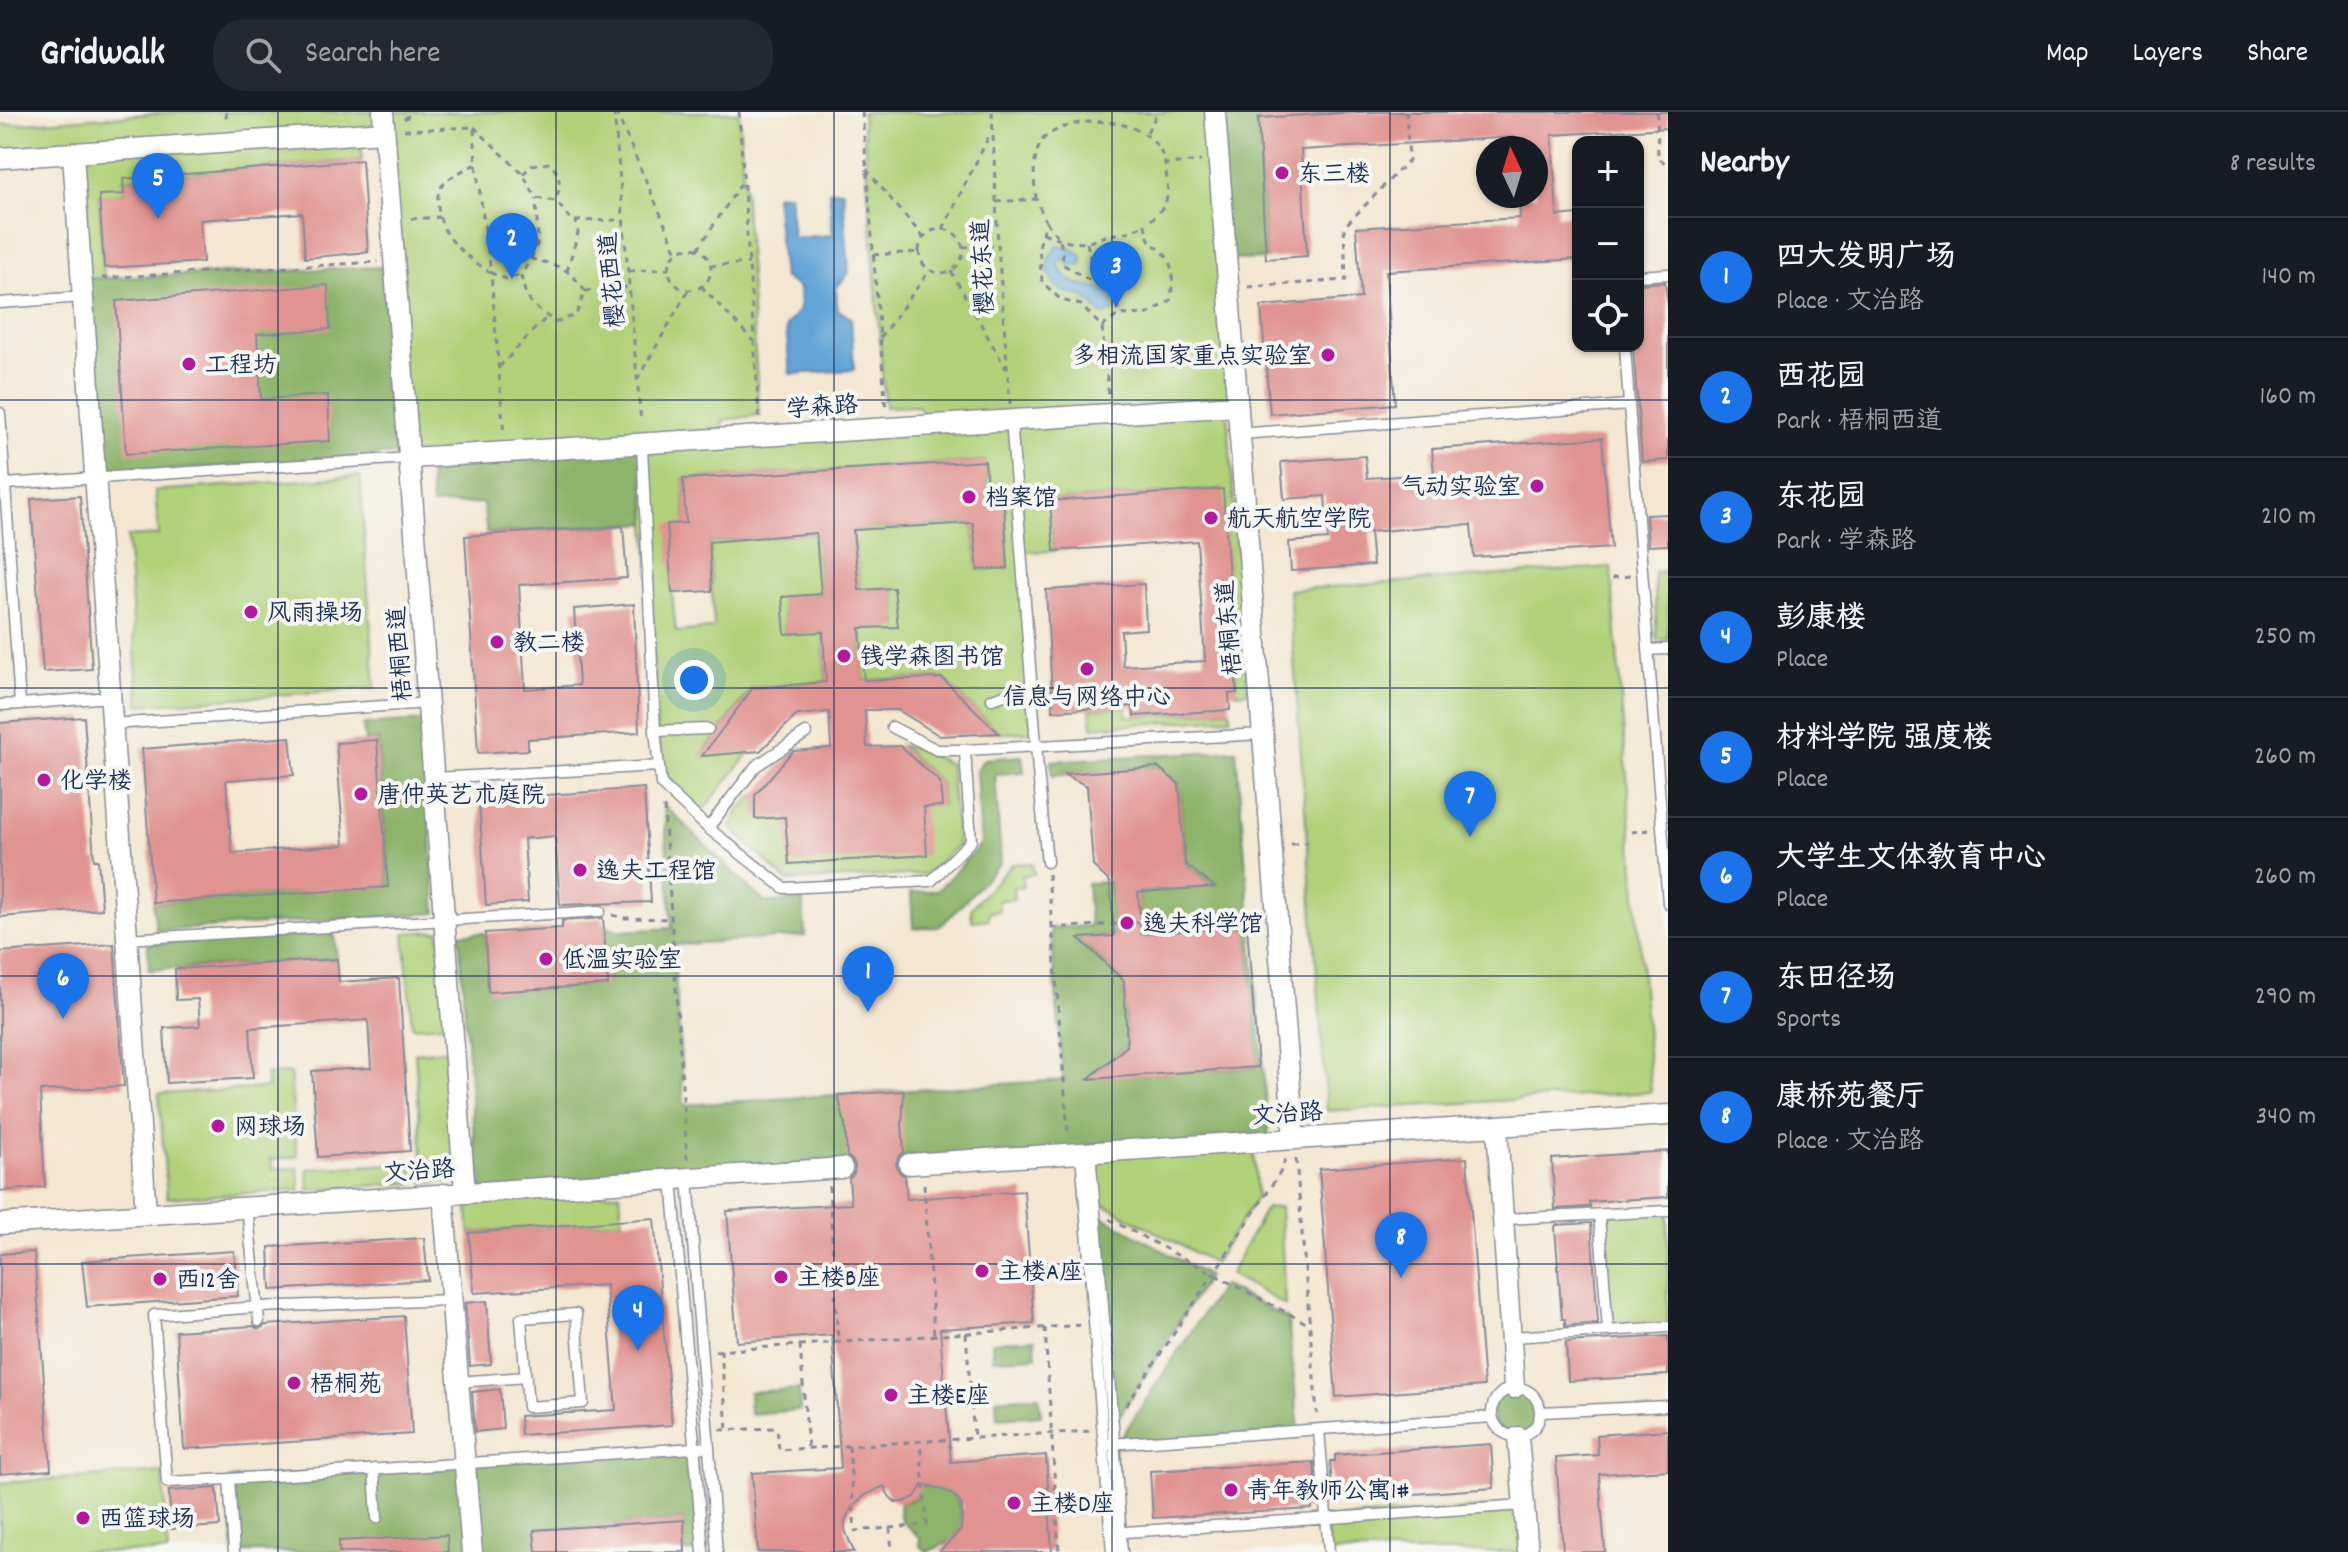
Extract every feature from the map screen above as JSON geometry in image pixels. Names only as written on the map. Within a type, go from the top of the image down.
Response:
[{"type":"street","name":"梧桐东道","points":[[1215,112],[1294,1139]]},
{"type":"street","points":[[0,158],[73,154],[383,122]]},
{"type":"street","name":"梧桐西道","points":[[383,122],[465,1193]]},
{"type":"street","points":[[73,154],[146,1213]]},
{"type":"street","name":"学森路","points":[[410,458],[1238,406]]},
{"type":"street","name":"文治路","points":[[916,1164],[1668,1115]]},
{"type":"street","points":[[1497,1126],[1514,1388]]},
{"type":"street","name":"文治路","points":[[0,1224],[835,1169]]},
{"type":"street","points":[[443,1194],[472,1552]]},
{"type":"street","points":[[1518,1437],[1528,1552]]},
{"type":"lane","points":[[1644,276],[1668,274]]},
{"type":"lane","points":[[0,303],[82,288]]},
{"type":"lane","points":[[1625,352],[1668,903]]},
{"type":"lane","points":[[1239,434],[1629,405]]},
{"type":"lane","points":[[0,413],[20,704]]},
{"type":"lane","points":[[1011,419],[1047,862]]},
{"type":"lane","points":[[642,445],[655,731],[661,784],[708,828],[784,888],[931,881],[971,841],[965,750]]},
{"type":"lane","points":[[5,484],[410,458]]},
{"type":"lane","points":[[1648,650],[1668,649]]},
{"type":"lane","points":[[992,699],[1032,686]]},
{"type":"lane","points":[[0,705],[110,697]]},
{"type":"lane","points":[[112,724],[429,703]]},
{"type":"lane","points":[[892,727],[937,750],[1263,734]]},
{"type":"lane","points":[[655,731],[708,729]]},
{"type":"lane","points":[[708,828],[756,766],[806,733]]},
{"type":"lane","points":[[434,778],[659,766]]},
{"type":"lane","points":[[127,939],[600,911]]},
{"type":"lane","points":[[1080,1153],[1095,1212],[1113,1425],[1109,1444],[1108,1504],[1122,1552]]},
{"type":"lane","points":[[1080,1153],[1102,1430],[1109,1444],[1115,1532],[1112,1552]]},
{"type":"lane","points":[[680,1179],[702,1352],[717,1552]]},
{"type":"lane","points":[[680,1179],[694,1448],[703,1552]]},
{"type":"lane","points":[[247,1207],[259,1321]]},
{"type":"lane","points":[[1505,1219],[1668,1211]]},
{"type":"lane","points":[[1599,1215],[1608,1330]]},
{"type":"lane","points":[[451,1300],[258,1307],[154,1315],[167,1482],[709,1447]]},
{"type":"lane","points":[[576,1314],[583,1403],[528,1407],[526,1377],[521,1318],[576,1314]]},
{"type":"lane","points":[[1512,1337],[1668,1327]]},
{"type":"lane","points":[[457,1382],[526,1377]]},
{"type":"lane","points":[[1514,1388],[1532,1393],[1541,1412],[1532,1431],[1518,1437],[1500,1431],[1492,1417],[1495,1399],[1504,1391],[1514,1388]]},
{"type":"lane","points":[[1541,1412],[1668,1406]]},
{"type":"lane","points":[[1109,1444],[1492,1417]]},
{"type":"lane","points":[[1319,1430],[1329,1552]]},
{"type":"lane","points":[[374,1469],[377,1518]]},
{"type":"lane","points":[[229,1479],[234,1552]]},
{"type":"lane","points":[[1115,1532],[1524,1505]]},
{"type":"path","name":"樱花西道","points":[[615,112],[642,445]]},
{"type":"path","points":[[615,112],[677,252]]},
{"type":"path","points":[[739,112],[760,437]]},
{"type":"path","points":[[862,112],[887,427]]},
{"type":"path","name":"樱花东道","points":[[992,112],[1011,419]]},
{"type":"path","points":[[1147,132],[1158,112]]},
{"type":"path","points":[[1229,288],[1346,280],[1344,227],[1409,160],[1406,112]]},
{"type":"path","points":[[1657,112],[1658,158],[1668,165]]},
{"type":"path","points":[[1078,117],[1062,123],[1044,139],[1034,173],[1036,199],[1046,222],[1060,239],[1064,265],[1114,289],[1118,297],[1118,315]]},
{"type":"path","points":[[1043,233],[1087,243],[1127,232],[1145,225],[1161,211],[1169,194],[1163,156],[1147,132],[1127,122],[1089,117]]},
{"type":"path","points":[[383,122],[474,127],[523,174],[536,198],[538,242],[521,275],[524,294],[536,309],[556,322],[576,315],[585,291]]},
{"type":"path","points":[[474,127],[491,273],[505,453]]},
{"type":"path","points":[[943,229],[993,128]]},
{"type":"path","points":[[1165,164],[1219,160]]},
{"type":"path","points":[[523,174],[532,165],[549,163],[557,171],[560,186],[556,201]]},
{"type":"path","points":[[476,164],[447,181],[439,190],[439,217],[447,236],[467,257],[506,279],[521,275]]},
{"type":"path","points":[[866,169],[923,238]]},
{"type":"path","points":[[698,249],[744,179]]},
{"type":"path","points":[[536,198],[556,201],[572,221],[624,220]]},
{"type":"path","points":[[996,202],[1036,199]]},
{"type":"path","points":[[391,221],[439,217]]},
{"type":"path","points":[[567,271],[578,233],[576,221]]},
{"type":"path","points":[[1046,222],[1039,247],[1042,282],[1061,300],[1081,305],[1102,327],[1111,412]]},
{"type":"path","points":[[1102,327],[1118,315],[1148,314],[1170,301],[1174,278],[1166,256],[1148,242],[1145,225]]},
{"type":"path","points":[[943,229],[956,235],[963,247],[961,261],[951,271],[937,273],[920,259],[919,252],[923,238],[943,229]]},
{"type":"path","points":[[1087,243],[1095,282]]},
{"type":"path","points":[[963,247],[998,245]]},
{"type":"path","points":[[698,249],[707,258],[709,276],[701,286],[683,288],[673,281],[669,269],[673,257],[677,252],[698,249]]},
{"type":"path","points":[[873,255],[919,252]]},
{"type":"path","points":[[531,259],[556,264],[574,275],[585,291]]},
{"type":"path","points":[[82,288],[394,261]]},
{"type":"path","points":[[710,266],[749,263]]},
{"type":"path","points":[[629,271],[669,269]]},
{"type":"path","points":[[880,338],[930,270]]},
{"type":"path","points":[[951,271],[1006,370]]},
{"type":"path","points":[[701,286],[754,342]]},
{"type":"path","points":[[585,291],[630,287]]},
{"type":"path","points":[[637,380],[689,289]]},
{"type":"path","points":[[499,367],[548,317]]},
{"type":"path","points":[[661,784],[672,919],[680,1179]]},
{"type":"path","points":[[1047,862],[1051,928],[1080,1153]]},
{"type":"path","points":[[600,911],[625,918],[672,919]]},
{"type":"path","points":[[1051,928],[1277,914]]},
{"type":"path","points":[[1113,1425],[1280,1173],[1294,1139]]},
{"type":"path","points":[[1294,1139],[1319,1430]]},
{"type":"path","points":[[916,1164],[934,1335]]},
{"type":"path","points":[[835,1169],[838,1342]]},
{"type":"path","points":[[1095,1212],[1310,1325]]},
{"type":"path","points":[[702,1352],[1094,1324]]},
{"type":"path","points":[[1045,1328],[1059,1552]]},
{"type":"path","points":[[966,1333],[974,1439]]},
{"type":"path","points":[[800,1345],[808,1449]]},
{"type":"path","points":[[721,1350],[727,1430]]},
{"type":"path","points":[[708,1431],[777,1428],[779,1450],[1102,1430]]},
{"type":"path","points":[[849,1446],[855,1531],[927,1525],[920,1442]]},
{"type":"path","points":[[1056,1508],[1108,1504]]},
{"type":"path","points":[[890,1528],[892,1552]]},
{"type":"green space","points":[[176,112],[378,112],[379,132],[361,133],[362,160],[123,179],[124,194],[99,196],[104,278],[82,279],[73,154],[0,157],[0,125]]},
{"type":"green space","points":[[383,112],[739,112],[759,415],[724,420],[717,439],[928,425],[919,406],[885,407],[862,112],[1214,112],[1238,406],[1227,407],[1248,692],[1237,693],[1222,489],[1051,501],[1054,551],[1022,552],[1035,732],[999,733],[942,678],[864,680],[860,628],[898,626],[894,588],[859,590],[853,530],[973,523],[978,570],[1008,568],[1004,503],[988,503],[985,461],[683,479],[686,523],[672,593],[676,632],[714,628],[709,542],[816,533],[821,594],[782,598],[785,634],[823,632],[826,682],[752,688],[702,755],[751,751],[702,812],[659,766],[642,445],[410,458]]},
{"type":"green space","points":[[1215,112],[1356,112],[1258,118],[1266,259],[1226,260]]},
{"type":"green space","points":[[382,267],[396,454],[97,475],[82,279]]},
{"type":"green space","points":[[642,445],[647,523],[487,534],[483,503],[432,505],[428,457]]},
{"type":"green space","name":"风雨操场","points":[[360,476],[375,688],[139,705],[127,537],[159,535],[155,491]]},
{"type":"green space","points":[[1611,567],[1651,1092],[1327,1111],[1289,590]]},
{"type":"green space","points":[[1668,571],[1668,639],[1657,640],[1654,572]]},
{"type":"green space","points":[[1126,706],[1127,717],[1230,710],[1231,718],[1092,727],[1090,709]]},
{"type":"green space","points":[[423,721],[436,913],[156,931],[153,903],[388,886],[378,740],[365,741],[363,725]]},
{"type":"green space","points":[[901,746],[916,748],[950,764],[958,845],[926,874],[787,881],[731,828],[738,811],[755,795],[881,809],[942,805],[940,782]]},
{"type":"green space","points":[[1236,750],[1269,1140],[1090,1153],[1095,1212],[1208,1276],[1113,1426],[1116,1445],[1222,1285],[1288,1319],[1299,1431],[1115,1447],[1122,1552],[1112,1552],[1080,1153],[478,1192],[459,934],[485,933],[489,992],[608,984],[604,925],[620,931],[672,928],[664,805],[764,902],[803,901],[805,936],[673,945],[684,1105],[1063,1080],[1051,928],[1090,926],[1087,883],[1110,882],[1115,935],[1080,939],[1124,981],[1127,1046],[1089,1078],[1258,1067],[1247,926],[1141,934],[1138,892],[1214,886],[1185,864],[1179,784],[1158,767],[1052,776],[1051,761]]},
{"type":"green space","points":[[1022,756],[1024,772],[995,774],[1001,862],[938,927],[913,928],[911,893],[938,890],[981,844],[976,771],[984,759]]},
{"type":"green space","points":[[1032,863],[1034,874],[1022,876],[1023,887],[1013,888],[1014,899],[999,900],[999,911],[989,912],[989,919],[972,921],[971,908],[1012,864]]},
{"type":"green space","points":[[439,931],[445,1025],[412,1027],[404,933]]},
{"type":"green space","points":[[334,934],[337,959],[149,970],[148,944]]},
{"type":"green space","points":[[446,1050],[456,1181],[424,1183],[415,1053]]},
{"type":"green space","name":"网球场","points":[[290,1073],[297,1157],[271,1159],[273,1169],[298,1168],[300,1190],[167,1198],[159,1094],[267,1088],[266,1075]]},
{"type":"green space","points":[[1253,1141],[1257,1197],[1214,1263],[1094,1199],[1090,1152]]},
{"type":"green space","points":[[412,1163],[414,1183],[309,1190],[307,1169]]},
{"type":"green space","points":[[620,1193],[622,1221],[469,1233],[468,1202]]},
{"type":"green space","points":[[1280,1207],[1285,1305],[1230,1274],[1266,1208]]},
{"type":"green space","points":[[1668,1211],[1668,1327],[1608,1330],[1599,1215]]},
{"type":"green space","points":[[1035,1339],[1036,1357],[993,1359],[992,1342]]},
{"type":"green space","points":[[1516,1388],[1525,1389],[1533,1395],[1539,1403],[1539,1421],[1533,1429],[1525,1435],[1516,1436],[1507,1435],[1499,1429],[1493,1421],[1492,1412],[1493,1403],[1499,1395],[1507,1389]]},
{"type":"green space","points":[[799,1389],[800,1410],[750,1414],[749,1392]]},
{"type":"green space","points":[[1039,1396],[1041,1415],[997,1418],[996,1399]]},
{"type":"green space","points":[[694,1448],[703,1552],[685,1552],[683,1520],[535,1530],[536,1552],[234,1552],[229,1479]]},
{"type":"green space","name":"西篮球场","points":[[163,1472],[168,1552],[0,1552],[0,1483]]},
{"type":"green space","points":[[917,1485],[938,1487],[953,1495],[958,1501],[962,1519],[961,1530],[951,1541],[927,1552],[919,1545],[920,1539],[901,1520],[899,1510],[900,1502],[916,1497]]},
{"type":"green space","points":[[1524,1505],[1528,1552],[1329,1552],[1326,1519]]},
{"type":"water","points":[[843,190],[849,273],[836,288],[837,309],[851,318],[854,370],[790,374],[786,326],[800,309],[799,288],[783,277],[775,195],[789,194],[793,238],[833,235],[829,191]]},
{"type":"water","points":[[1058,246],[1071,248],[1082,256],[1081,266],[1068,265],[1065,259],[1061,260],[1058,265],[1065,275],[1079,284],[1108,291],[1115,297],[1113,312],[1103,315],[1088,300],[1064,292],[1056,285],[1048,268],[1050,256]]},
{"type":"building","name":"东三楼","points":[[1356,112],[1668,112],[1668,128],[1552,135],[1557,216],[1572,215],[1572,259],[1386,271],[1395,404],[1270,414],[1261,306],[1361,298],[1356,228],[1520,218],[1520,208],[1548,208],[1548,136],[1476,136],[1476,139],[1301,150],[1307,256],[1266,259],[1258,118]]},
{"type":"building","points":[[362,160],[368,252],[305,258],[302,213],[200,220],[203,262],[104,268],[99,195],[124,194],[123,179]]},
{"type":"building","points":[[1665,282],[1668,304],[1668,460],[1642,462],[1633,352],[1644,352],[1644,284]]},
{"type":"building","name":"工程坊","points":[[328,285],[330,329],[257,334],[261,399],[328,395],[330,441],[126,454],[116,301]]},
{"type":"building","points":[[1602,438],[1611,548],[1474,557],[1471,525],[1438,526],[1370,532],[1373,565],[1291,571],[1289,542],[1328,539],[1325,496],[1284,499],[1281,462],[1365,456],[1367,478],[1434,474],[1432,449]]},
{"type":"building","name":"钱学森图书馆","points":[[985,461],[988,503],[1004,503],[1008,568],[978,570],[973,523],[853,530],[859,590],[894,588],[898,627],[860,628],[864,680],[942,678],[999,733],[940,736],[898,710],[865,710],[867,747],[900,746],[940,782],[942,806],[924,807],[927,855],[789,864],[785,817],[755,819],[755,795],[793,751],[831,748],[829,712],[797,715],[760,751],[702,756],[753,688],[826,682],[823,632],[785,634],[782,597],[821,594],[816,533],[709,542],[712,591],[672,593],[667,524],[686,523],[683,479]]},
{"type":"building","points":[[1223,489],[1237,693],[1229,694],[1230,710],[1134,716],[1133,706],[1053,711],[1046,590],[1144,584],[1146,629],[1121,631],[1123,666],[1205,661],[1197,541],[1054,551],[1050,501]]},
{"type":"building","points":[[80,496],[92,669],[43,672],[31,499]]},
{"type":"building","points":[[1668,514],[1668,545],[1648,546],[1646,515]]},
{"type":"building","name":"教二楼","points":[[623,526],[627,578],[519,585],[525,689],[579,685],[574,609],[634,604],[639,732],[528,739],[528,750],[478,753],[465,536]]},
{"type":"building","name":"化学楼","points":[[84,717],[94,860],[98,860],[102,909],[0,917],[0,723]]},
{"type":"building","points":[[290,737],[294,775],[226,780],[232,853],[344,845],[336,743],[377,740],[388,887],[153,903],[142,749]]},
{"type":"building","name":"逸夫科学馆","points":[[1158,767],[1179,784],[1185,864],[1215,887],[1138,892],[1141,934],[1247,926],[1258,1067],[1088,1079],[1127,1046],[1124,981],[1079,938],[1114,936],[1110,882],[1093,866],[1087,786],[1063,774]]},
{"type":"building","name":"逸夫工程馆","points":[[644,788],[651,902],[560,905],[555,836],[524,839],[528,902],[486,905],[479,800]]},
{"type":"building","name":"低温实验室","points":[[603,918],[608,985],[488,992],[485,933],[562,928],[562,921]]},
{"type":"building","points":[[114,944],[124,1086],[40,1091],[45,1187],[0,1191],[0,952]]},
{"type":"building","points":[[337,959],[339,982],[399,978],[410,1151],[318,1157],[312,1071],[371,1068],[368,1020],[250,1028],[253,1078],[167,1083],[164,1028],[200,1026],[198,999],[176,1000],[175,969]]},
{"type":"building","points":[[904,1091],[904,1152],[896,1164],[905,1176],[907,1199],[1024,1191],[1034,1323],[940,1329],[951,1462],[1046,1455],[1052,1552],[939,1552],[961,1530],[962,1506],[957,1498],[946,1491],[923,1484],[915,1497],[904,1502],[895,1502],[884,1486],[865,1495],[851,1509],[845,1521],[845,1530],[854,1552],[758,1552],[752,1473],[841,1468],[832,1335],[737,1342],[727,1211],[851,1204],[849,1179],[855,1166],[847,1156],[845,1125],[838,1095]]},
{"type":"building","points":[[1668,1151],[1668,1197],[1589,1202],[1590,1207],[1555,1209],[1552,1159]]},
{"type":"building","points":[[1467,1158],[1484,1386],[1336,1397],[1319,1169]]},
{"type":"building","points":[[654,1218],[672,1425],[521,1435],[520,1416],[616,1410],[606,1285],[474,1293],[469,1233]]},
{"type":"building","points":[[1591,1223],[1598,1323],[1565,1326],[1555,1227]]},
{"type":"building","points":[[424,1238],[428,1280],[271,1290],[269,1247]]},
{"type":"building","name":"西12舍","points":[[234,1251],[238,1296],[87,1307],[82,1261]]},
{"type":"building","points":[[34,1252],[51,1470],[0,1474],[0,1254]]},
{"type":"building","points":[[487,1301],[491,1364],[470,1366],[465,1303]]},
{"type":"building","name":"梧桐苑","points":[[404,1316],[412,1434],[184,1449],[176,1331],[253,1326],[259,1329],[266,1325]]},
{"type":"building","points":[[1668,1336],[1668,1375],[1568,1381],[1566,1342]]},
{"type":"building","points":[[500,1389],[503,1429],[475,1432],[472,1392]]},
{"type":"building","points":[[1668,1430],[1668,1470],[1599,1474],[1605,1552],[1563,1552],[1556,1458],[1598,1455],[1597,1435]]},
{"type":"building","points":[[1491,1444],[1494,1488],[1333,1500],[1330,1461],[1335,1461],[1335,1455]]},
{"type":"building","name":"青年教师公寓1#","points":[[1314,1462],[1317,1501],[1312,1501],[1312,1509],[1153,1518],[1150,1471]]},
{"type":"building","points":[[217,1488],[220,1526],[171,1529],[169,1491]]},
{"type":"building","points":[[684,1520],[685,1552],[536,1552],[534,1530]]},
{"type":"building","points":[[447,1535],[448,1552],[339,1552],[339,1541]]},
{"type":"place","name":"东三楼","points":[[1282,173]]},
{"type":"place","name":"材料学院 强度楼","points":[[158,219]]},
{"type":"place","name":"西花园","points":[[512,279]]},
{"type":"place","name":"东花园","points":[[1116,307]]},
{"type":"place","name":"多相流国家重点实验室","points":[[1328,355]]},
{"type":"place","name":"工程坊","points":[[189,364]]},
{"type":"place","name":"气动实验室","points":[[1537,486]]},
{"type":"place","name":"档案馆","points":[[969,497]]},
{"type":"place","name":"航天航空学院","points":[[1211,518]]},
{"type":"place","name":"风雨操场","points":[[251,612]]},
{"type":"place","name":"教二楼","points":[[497,642]]},
{"type":"place","name":"钱学森图书馆","points":[[844,656]]},
{"type":"place","name":"信息与网络中心","points":[[1087,669]]},
{"type":"place","name":"化学楼","points":[[44,780]]},
{"type":"place","name":"唐仲英艺术庭院","points":[[361,794]]},
{"type":"place","name":"东田径场","points":[[1470,837]]},
{"type":"place","name":"逸夫工程馆","points":[[580,870]]},
{"type":"place","name":"逸夫科学馆","points":[[1127,923]]},
{"type":"place","name":"低温实验室","points":[[546,959]]},
{"type":"place","name":"四大发明广场","points":[[868,1012]]},
{"type":"place","name":"大学生文体教育中心","points":[[63,1019]]},
{"type":"place","name":"网球场","points":[[218,1126]]},
{"type":"place","name":"主楼A座","points":[[982,1271]]},
{"type":"place","name":"主楼B座","points":[[781,1277]]},
{"type":"place","name":"康桥苑餐厅","points":[[1401,1278]]},
{"type":"place","name":"西12舍","points":[[160,1279]]},
{"type":"place","name":"彭康楼","points":[[638,1351]]},
{"type":"place","name":"梧桐苑","points":[[294,1383]]},
{"type":"place","name":"主楼E座","points":[[891,1395]]},
{"type":"place","name":"青年教师公寓1#","points":[[1231,1490]]},
{"type":"place","name":"主楼D座","points":[[1014,1503]]},
{"type":"place","name":"西篮球场","points":[[83,1518]]}]
